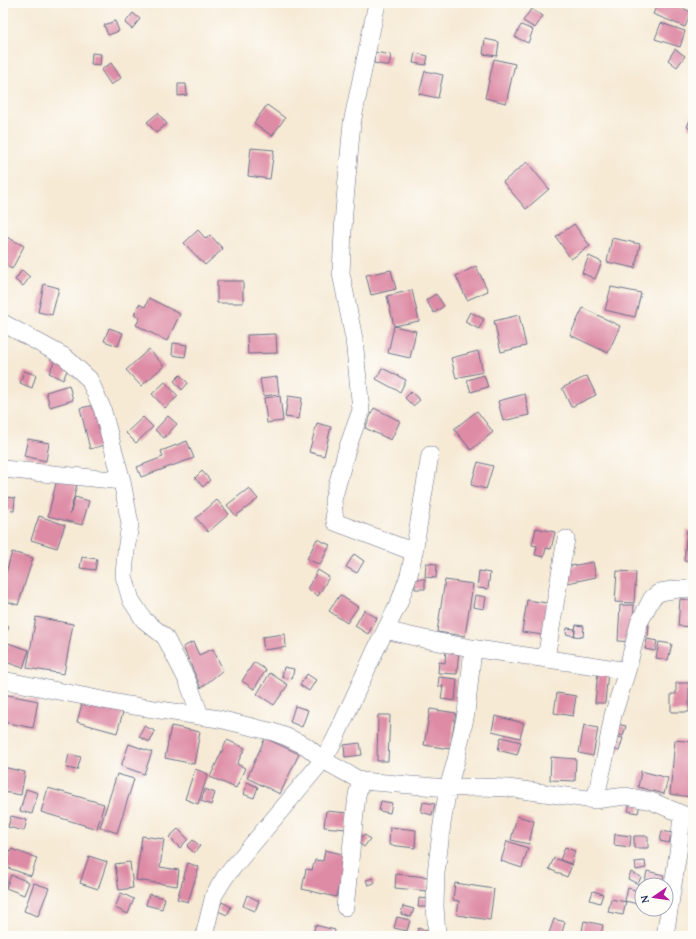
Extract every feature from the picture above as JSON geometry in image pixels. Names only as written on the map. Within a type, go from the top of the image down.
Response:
[{"type":"street","points":[[377,3],[352,123],[342,242],[341,273],[354,339],[361,410],[347,449],[333,500],[335,522],[414,552]]},
{"type":"street","points":[[3,323],[65,357],[89,379],[102,408],[122,481],[130,524],[124,576],[132,600],[144,620],[165,637],[188,682],[200,715]]},
{"type":"street","points":[[204,936],[214,895],[225,877],[323,760],[334,741],[376,649],[399,603],[409,575],[414,552],[430,455]]},
{"type":"street","points":[[3,469],[122,481]]},
{"type":"street","points":[[546,658],[566,539]]},
{"type":"street","points":[[595,800],[613,716],[627,671],[639,622],[652,598],[660,592],[678,588],[693,589]]},
{"type":"street","points":[[386,630],[419,639],[473,649],[546,658],[627,671]]},
{"type":"street","points":[[436,936],[436,873],[448,788],[462,736],[466,713],[473,649]]},
{"type":"street","points":[[3,680],[128,705],[200,715],[247,725],[287,737],[306,746],[323,760],[361,781],[448,788],[508,788],[595,800],[626,796],[651,801],[688,817],[679,846],[665,936]]},
{"type":"street","points":[[345,907],[357,795],[361,781]]},
{"type":"building","points":[[658,3],[671,3],[691,12],[685,27],[653,14]]},
{"type":"building","points":[[531,9],[543,16],[535,28],[523,21]]},
{"type":"building","points":[[133,13],[140,19],[132,29],[125,23]]},
{"type":"building","points":[[115,21],[119,31],[108,35],[104,25]]},
{"type":"building","points":[[661,23],[685,31],[680,47],[655,39]]},
{"type":"building","points":[[521,25],[533,30],[528,43],[515,37]]},
{"type":"building","points":[[485,39],[499,42],[497,56],[483,54]]},
{"type":"building","points":[[675,49],[685,56],[677,67],[668,60]]},
{"type":"building","points":[[375,52],[391,55],[389,66],[374,63]]},
{"type":"building","points":[[92,53],[101,54],[100,65],[91,64]]},
{"type":"building","points":[[415,53],[428,56],[426,65],[413,63]]},
{"type":"building","points":[[494,59],[515,64],[506,103],[485,98]]},
{"type":"building","points":[[111,63],[121,78],[111,85],[101,70]]},
{"type":"building","points":[[425,71],[443,75],[438,98],[419,94]]},
{"type":"building","points":[[178,84],[186,84],[187,95],[178,96]]},
{"type":"building","points":[[267,105],[285,118],[272,136],[254,123]]},
{"type":"building","points":[[158,113],[167,124],[156,133],[147,122]]},
{"type":"building","points":[[693,113],[693,130],[687,127]]},
{"type":"building","points":[[251,148],[274,150],[270,179],[248,176]]},
{"type":"building","points":[[527,162],[549,189],[526,209],[503,182]]},
{"type":"building","points":[[574,224],[590,246],[571,259],[556,237]]},
{"type":"building","points":[[198,230],[206,239],[210,235],[223,249],[205,265],[184,243]]},
{"type":"building","points":[[3,235],[24,246],[12,269],[3,264]]},
{"type":"building","points":[[612,238],[640,244],[635,268],[607,262]]},
{"type":"building","points":[[589,256],[602,262],[595,279],[582,273]]},
{"type":"building","points":[[476,266],[488,291],[467,300],[456,276]]},
{"type":"building","points":[[22,270],[30,277],[23,286],[15,280]]},
{"type":"building","points":[[391,270],[396,289],[371,295],[366,275]]},
{"type":"building","points":[[217,281],[243,281],[243,303],[217,303]]},
{"type":"building","points":[[44,284],[59,288],[52,315],[38,312]]},
{"type":"building","points":[[611,287],[641,293],[635,317],[605,310]]},
{"type":"building","points":[[412,290],[419,321],[394,326],[387,296]]},
{"type":"building","points":[[436,294],[444,306],[434,313],[426,300]]},
{"type":"building","points":[[149,298],[180,314],[167,341],[136,325],[140,318],[134,315],[139,304],[145,307]]},
{"type":"building","points":[[583,308],[620,326],[608,353],[570,335]]},
{"type":"building","points":[[470,312],[484,319],[479,329],[465,322]]},
{"type":"building","points":[[519,315],[526,346],[501,352],[494,321]]},
{"type":"building","points":[[394,326],[416,331],[410,358],[388,353]]},
{"type":"building","points":[[109,328],[123,333],[118,346],[104,341]]},
{"type":"building","points":[[276,334],[277,353],[248,354],[247,335]]},
{"type":"building","points":[[173,343],[187,345],[185,357],[172,355]]},
{"type":"building","points":[[149,349],[164,366],[141,386],[126,370]]},
{"type":"building","points":[[478,351],[483,372],[456,378],[451,358]]},
{"type":"building","points":[[55,360],[69,366],[63,380],[49,373]]},
{"type":"building","points":[[382,368],[406,380],[400,392],[376,379]]},
{"type":"building","points":[[24,371],[36,375],[32,388],[20,383]]},
{"type":"building","points":[[180,375],[188,383],[182,390],[174,381]]},
{"type":"building","points":[[484,375],[488,387],[471,392],[467,380]]},
{"type":"building","points":[[587,376],[596,395],[571,407],[562,388]]},
{"type":"building","points":[[277,377],[279,394],[263,396],[260,379]]},
{"type":"building","points":[[165,382],[178,396],[165,408],[152,394]]},
{"type":"building","points":[[69,385],[73,400],[50,407],[46,392]]},
{"type":"building","points":[[411,392],[420,400],[413,406],[405,398]]},
{"type":"building","points":[[525,394],[529,415],[503,421],[498,401]]},
{"type":"building","points":[[280,396],[283,421],[267,423],[264,398]]},
{"type":"building","points":[[288,396],[302,398],[299,419],[285,417]]},
{"type":"building","points":[[96,405],[105,445],[90,449],[80,408]]},
{"type":"building","points":[[374,408],[400,421],[391,440],[365,428]]},
{"type":"building","points":[[477,411],[493,432],[471,450],[454,429]]},
{"type":"building","points":[[168,416],[177,424],[164,438],[155,430]]},
{"type":"building","points":[[143,417],[153,427],[136,443],[126,433]]},
{"type":"building","points":[[317,423],[331,427],[324,456],[309,452]]},
{"type":"building","points":[[28,439],[49,443],[46,461],[24,456]]},
{"type":"building","points":[[187,441],[194,458],[141,477],[137,467],[163,457],[161,451]]},
{"type":"building","points":[[478,462],[493,466],[486,489],[471,485]]},
{"type":"building","points":[[202,471],[210,480],[203,487],[195,478]]},
{"type":"building","points":[[57,479],[77,484],[70,514],[75,497],[89,501],[82,525],[48,516]]},
{"type":"building","points":[[249,488],[258,499],[236,516],[227,505]]},
{"type":"building","points":[[5,497],[15,498],[14,511],[4,510]]},
{"type":"building","points":[[217,500],[229,514],[208,532],[196,518]]},
{"type":"building","points":[[39,516],[65,525],[57,548],[31,540]]},
{"type":"building","points":[[536,528],[555,532],[551,549],[546,548],[544,557],[535,555],[537,546],[532,545]]},
{"type":"building","points":[[687,530],[693,531],[693,562],[684,561]]},
{"type":"building","points":[[317,539],[330,545],[320,565],[307,559]]},
{"type":"building","points":[[12,552],[33,558],[18,605],[3,600],[3,583]]},
{"type":"building","points":[[354,554],[364,561],[357,573],[346,567]]},
{"type":"building","points":[[82,557],[97,559],[95,570],[80,568]]},
{"type":"building","points":[[593,562],[596,577],[568,583],[565,567]]},
{"type":"building","points":[[426,563],[437,564],[436,578],[425,577]]},
{"type":"building","points":[[318,570],[329,577],[318,596],[307,589]]},
{"type":"building","points":[[479,571],[490,573],[488,589],[477,588]]},
{"type":"building","points":[[617,571],[636,572],[634,603],[615,602]]},
{"type":"building","points":[[415,579],[425,579],[425,589],[415,589]]},
{"type":"building","points":[[445,580],[473,584],[465,636],[437,632]]},
{"type":"building","points":[[340,595],[358,607],[347,623],[329,611]]},
{"type":"building","points":[[475,595],[486,597],[484,609],[473,607]]},
{"type":"building","points":[[680,599],[693,600],[693,627],[678,626]]},
{"type":"building","points":[[527,600],[547,603],[543,635],[522,632]]},
{"type":"building","points":[[620,605],[634,605],[632,642],[618,641]]},
{"type":"building","points":[[364,610],[377,618],[368,634],[355,626]]},
{"type":"building","points":[[36,617],[73,624],[64,674],[27,668]]},
{"type":"building","points":[[3,625],[9,627],[3,640]]},
{"type":"building","points":[[576,625],[584,626],[583,637],[574,636]]},
{"type":"building","points":[[641,625],[649,625],[648,637],[641,636]]},
{"type":"building","points":[[567,628],[575,629],[574,636],[566,634]]},
{"type":"building","points":[[285,634],[286,647],[264,650],[262,637]]},
{"type":"building","points":[[647,639],[657,641],[655,651],[645,649]]},
{"type":"building","points":[[193,642],[199,655],[213,649],[223,670],[201,688],[183,647]]},
{"type":"building","points":[[659,642],[672,644],[668,660],[656,658]]},
{"type":"building","points":[[8,643],[29,650],[23,668],[3,661]]},
{"type":"building","points":[[446,646],[459,648],[457,674],[438,673],[439,662],[445,663]]},
{"type":"building","points":[[254,662],[266,670],[254,689],[242,681]]},
{"type":"building","points":[[284,667],[294,669],[292,679],[282,677]]},
{"type":"building","points":[[598,670],[608,671],[605,703],[595,703]]},
{"type":"building","points":[[270,673],[288,685],[274,705],[257,694]]},
{"type":"building","points":[[307,674],[316,680],[309,691],[300,685]]},
{"type":"building","points":[[439,677],[457,679],[455,701],[441,699],[443,686],[438,686]]},
{"type":"building","points":[[676,683],[689,683],[689,712],[671,712],[671,694],[676,694]]},
{"type":"building","points":[[557,693],[576,696],[573,716],[554,713]]},
{"type":"building","points":[[3,694],[38,701],[33,728],[3,722]]},
{"type":"building","points":[[83,700],[123,712],[117,733],[77,722]]},
{"type":"building","points":[[295,706],[308,710],[302,727],[290,722]]},
{"type":"building","points":[[430,709],[456,713],[450,749],[424,745]]},
{"type":"building","points":[[378,715],[390,715],[388,761],[377,761]]},
{"type":"building","points":[[495,716],[524,723],[520,738],[492,731]]},
{"type":"building","points":[[617,724],[626,726],[623,736],[615,733]]},
{"type":"building","points":[[584,725],[598,728],[593,756],[579,753]]},
{"type":"building","points":[[144,726],[155,731],[150,742],[139,737]]},
{"type":"building","points":[[171,726],[200,732],[194,764],[165,758]]},
{"type":"building","points":[[612,735],[623,738],[619,751],[609,748]]},
{"type":"building","points":[[501,737],[521,742],[517,755],[498,750]]},
{"type":"building","points":[[265,738],[299,754],[280,794],[247,778]]},
{"type":"building","points":[[227,740],[245,748],[237,764],[245,768],[236,788],[210,777]]},
{"type":"building","points":[[675,740],[693,742],[690,797],[670,794]]},
{"type":"building","points":[[360,743],[362,755],[345,757],[344,745]]},
{"type":"building","points":[[129,744],[152,752],[144,774],[121,766]]},
{"type":"building","points":[[69,754],[81,757],[77,770],[66,768]]},
{"type":"building","points":[[551,757],[576,759],[575,781],[550,780]]},
{"type":"building","points":[[3,767],[25,772],[21,795],[3,792]]},
{"type":"building","points":[[195,769],[208,774],[198,804],[185,799]]},
{"type":"building","points":[[641,771],[668,778],[664,794],[638,787]]},
{"type":"building","points":[[117,774],[134,779],[117,833],[100,827]]},
{"type":"building","points":[[247,782],[258,787],[254,798],[243,794]]},
{"type":"building","points":[[48,788],[104,804],[97,829],[41,812]]},
{"type":"building","points":[[26,789],[38,793],[32,814],[20,811]]},
{"type":"building","points":[[205,789],[215,793],[211,805],[201,801]]},
{"type":"building","points":[[693,790],[693,803],[690,802]]},
{"type":"building","points":[[381,801],[392,803],[390,813],[379,811]]},
{"type":"building","points":[[423,802],[435,804],[432,815],[421,812]]},
{"type":"building","points":[[630,803],[640,805],[638,813],[628,811]]},
{"type":"building","points":[[326,811],[348,813],[346,829],[324,827]]},
{"type":"building","points":[[11,816],[27,820],[24,831],[8,827]]},
{"type":"building","points":[[517,816],[534,821],[529,844],[511,840]]},
{"type":"building","points":[[390,827],[416,830],[415,848],[389,845]]},
{"type":"building","points":[[178,829],[188,839],[180,848],[169,837]]},
{"type":"building","points":[[662,831],[672,833],[669,843],[660,841]]},
{"type":"building","points":[[364,834],[370,839],[364,847],[358,842]]},
{"type":"building","points":[[615,834],[631,836],[630,847],[614,845]]},
{"type":"building","points":[[142,836],[164,839],[160,867],[179,870],[177,886],[136,880]]},
{"type":"building","points":[[634,836],[648,836],[648,848],[634,848]]},
{"type":"building","points":[[193,840],[200,846],[194,853],[187,846]]},
{"type":"building","points":[[507,841],[528,848],[522,868],[501,861]]},
{"type":"building","points":[[565,847],[575,851],[571,864],[560,860]]},
{"type":"building","points":[[11,849],[37,858],[31,876],[5,867]]},
{"type":"building","points":[[325,850],[346,855],[336,897],[302,889],[306,869],[312,870],[315,860],[323,861]]},
{"type":"building","points":[[89,856],[107,862],[98,889],[80,883]]},
{"type":"building","points":[[554,858],[572,865],[567,877],[549,869]]},
{"type":"building","points":[[645,861],[646,868],[636,870],[635,862]]},
{"type":"building","points":[[130,862],[133,888],[119,890],[115,864]]},
{"type":"building","points":[[188,863],[199,867],[188,902],[177,899]]},
{"type":"building","points":[[647,871],[664,875],[663,877],[646,877]]},
{"type":"building","points":[[631,872],[641,877],[634,877],[634,882],[628,879]]},
{"type":"building","points":[[396,874],[428,877],[427,891],[395,888]]},
{"type":"building","points":[[11,875],[29,882],[24,895],[6,888]]},
{"type":"building","points":[[373,878],[375,883],[368,885],[366,880]]},
{"type":"building","points":[[34,883],[49,888],[38,916],[24,911]]},
{"type":"building","points":[[455,883],[494,889],[490,920],[457,915],[459,901],[453,900]]},
{"type":"building","points":[[628,888],[634,890],[634,903],[625,901]]},
{"type":"building","points":[[593,891],[603,894],[600,903],[590,900]]},
{"type":"building","points":[[121,893],[134,899],[128,914],[115,908]]},
{"type":"building","points":[[149,894],[165,898],[162,909],[146,905]]},
{"type":"building","points":[[247,895],[259,901],[255,911],[243,906]]},
{"type":"building","points":[[419,898],[429,899],[428,907],[418,907]]},
{"type":"building","points":[[611,899],[626,902],[623,915],[608,912]]},
{"type":"building","points":[[222,902],[231,907],[227,915],[218,911]]},
{"type":"building","points":[[403,906],[414,909],[411,917],[401,914]]},
{"type":"building","points":[[397,917],[410,920],[407,931],[394,928]]},
{"type":"building","points":[[554,919],[565,922],[561,936],[548,936]]},
{"type":"building","points":[[584,921],[603,925],[601,936],[581,936]]},
{"type":"building","points":[[315,925],[335,930],[334,936],[313,936]]},
{"type":"building","points":[[418,928],[430,932],[428,936],[416,936]]}]
